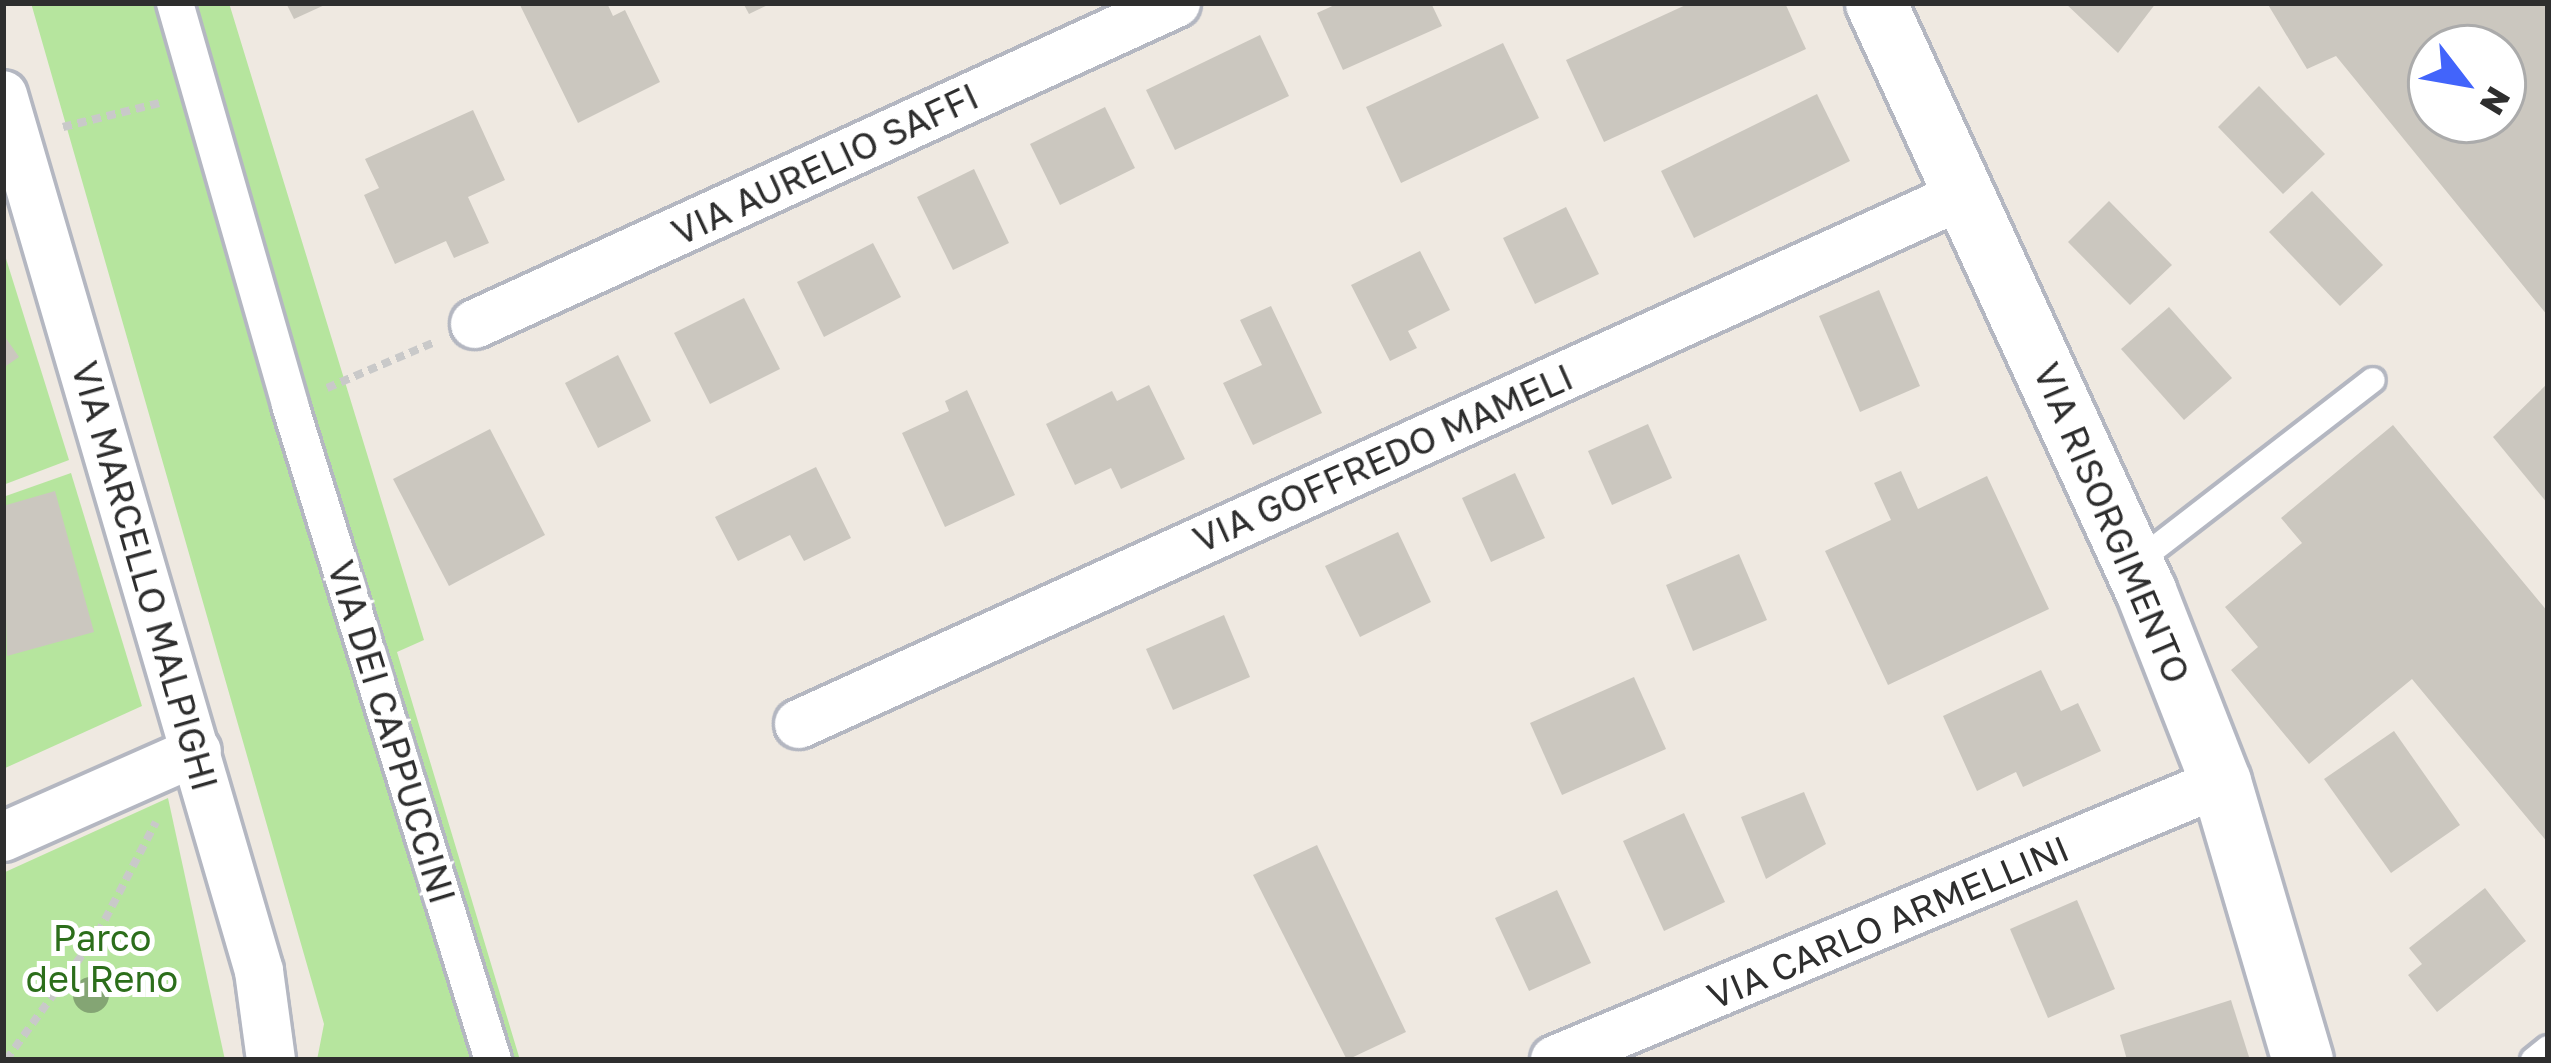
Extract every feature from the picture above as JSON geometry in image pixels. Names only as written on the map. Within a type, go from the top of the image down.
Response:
[{"type":"street","name":"VIA DEI CAPPUCCINI","points":[[176,3],[290,405],[494,1060]]},
{"type":"street","name":"VIA AURELIO SAFFI","points":[[475,324],[1176,3]]},
{"type":"street","name":"VIA RISORGIMENTO","points":[[1876,3],[2134,565],[2221,782],[2303,1060]]},
{"type":"street","name":"VIA MARCELLO MALPIGHI","points":[[9,116],[269,1006],[271,1060]]},
{"type":"street","name":"VIA GOFFREDO MAMELI","points":[[800,724],[1967,193]]},
{"type":"street","points":[[3,837],[197,751]]},
{"type":"street","name":"VIA CARLO ARMELLINI","points":[[1555,1060],[2221,782]]},
{"type":"lane","points":[[2134,565],[2373,380]]},
{"type":"lane","points":[[2533,1060],[2548,1048]]},
{"type":"path","points":[[9,116],[201,92]]},
{"type":"path","points":[[290,405],[475,324]]},
{"type":"path","points":[[6,1060],[98,932],[158,818]]},
{"type":"green space","points":[[31,3],[229,3],[424,640],[397,652],[520,1060],[317,1060],[324,1024]]},
{"type":"green space","points":[[3,249],[69,460],[3,485]]},
{"type":"green space","points":[[71,473],[142,706],[3,769],[3,497]]},
{"type":"green space","name":"Parco del Reno","points":[[168,798],[225,1060],[3,1060],[3,873]]},
{"type":"building","points":[[286,3],[329,3],[294,19]]},
{"type":"building","points":[[519,3],[607,3],[613,16],[625,10],[660,82],[578,123]]},
{"type":"building","points":[[743,3],[772,3],[749,14]]},
{"type":"building","points":[[1339,3],[1431,3],[1442,26],[1343,70],[1317,13]]},
{"type":"building","points":[[1690,3],[1785,3],[1806,49],[1604,142],[1566,60]]},
{"type":"building","points":[[2065,3],[2156,3],[2118,53]]},
{"type":"building","points":[[2267,3],[2548,3],[2548,316],[2408,144],[2527,144],[2527,24],[2407,24],[2407,143],[2336,56],[2307,69]]},
{"type":"building","points":[[1260,35],[1289,96],[1175,150],[1146,90]]},
{"type":"building","points":[[1503,43],[1539,118],[1401,183],[1366,107]]},
{"type":"building","points":[[2259,86],[2325,154],[2283,194],[2218,127]]},
{"type":"building","points":[[1817,94],[1850,161],[1694,238],[1661,171]]},
{"type":"building","points":[[1105,107],[1135,168],[1060,205],[1030,144]]},
{"type":"building","points":[[473,110],[505,180],[468,197],[489,243],[454,258],[446,241],[395,264],[364,195],[379,188],[365,159]]},
{"type":"building","points":[[974,169],[1009,243],[953,270],[917,197]]},
{"type":"building","points":[[2312,191],[2383,265],[2340,306],[2269,232]]},
{"type":"building","points":[[2109,201],[2172,265],[2130,305],[2068,242]]},
{"type":"building","points":[[1566,207],[1599,274],[1535,304],[1503,238]]},
{"type":"building","points":[[873,243],[901,297],[824,337],[797,282]]},
{"type":"building","points":[[1420,251],[1450,310],[1408,331],[1417,348],[1390,361],[1351,285]]},
{"type":"building","points":[[1879,290],[1920,386],[1860,412],[1819,316]]},
{"type":"building","points":[[744,298],[780,369],[710,404],[674,333]]},
{"type":"building","points":[[1271,306],[1322,413],[1253,445],[1223,383],[1262,365],[1240,320]]},
{"type":"building","points":[[2169,307],[2232,378],[2184,420],[2121,349]]},
{"type":"building","points":[[3,334],[19,357],[3,368]]},
{"type":"building","points":[[618,355],[651,421],[598,448],[565,383]]},
{"type":"building","points":[[2548,383],[2548,504],[2493,437]]},
{"type":"building","points":[[1149,385],[1185,459],[1121,489],[1111,468],[1075,485],[1046,424],[1112,391],[1117,401]]},
{"type":"building","points":[[967,390],[1015,495],[945,527],[902,433],[949,411],[945,401]]},
{"type":"building","points":[[1648,424],[1672,478],[1612,505],[1588,451]]},
{"type":"building","points":[[2393,425],[2548,612],[2548,843],[2412,679],[2309,764],[2231,670],[2258,647],[2225,607],[2302,543],[2281,518]]},
{"type":"building","points":[[490,429],[545,535],[449,586],[393,479]]},
{"type":"building","points":[[816,467],[851,538],[804,561],[790,535],[738,561],[715,517]]},
{"type":"building","points":[[1901,471],[1918,509],[1987,476],[2049,609],[1888,685],[1825,551],[1891,520],[1874,483]]},
{"type":"building","points":[[1515,473],[1545,538],[1491,562],[1462,498]]},
{"type":"building","points":[[55,491],[94,632],[7,656],[3,506]]},
{"type":"building","points":[[1398,532],[1431,602],[1360,637],[1325,566]]},
{"type":"building","points":[[1739,554],[1767,620],[1693,651],[1666,585]]},
{"type":"building","points":[[1224,615],[1250,677],[1173,710],[1146,649]]},
{"type":"building","points":[[2041,670],[2061,711],[2078,703],[2101,751],[2023,787],[2016,772],[1977,791],[1943,716]]},
{"type":"building","points":[[1634,677],[1666,749],[1562,795],[1530,723]]},
{"type":"building","points":[[2394,731],[2460,825],[2391,873],[2324,779]]},
{"type":"building","points":[[1804,792],[1826,844],[1766,879],[1741,817]]},
{"type":"building","points":[[1684,813],[1725,902],[1664,931],[1623,841]]},
{"type":"building","points":[[1317,845],[1406,1032],[1347,1060],[1253,875]]},
{"type":"building","points":[[2485,888],[2526,941],[2437,1012],[2408,975],[2422,964],[2409,948]]},
{"type":"building","points":[[1557,890],[1591,963],[1529,991],[1495,918]]},
{"type":"building","points":[[2077,900],[2115,989],[2048,1018],[2010,929]]},
{"type":"building","points":[[2231,1000],[2250,1060],[2127,1060],[2120,1035]]}]
